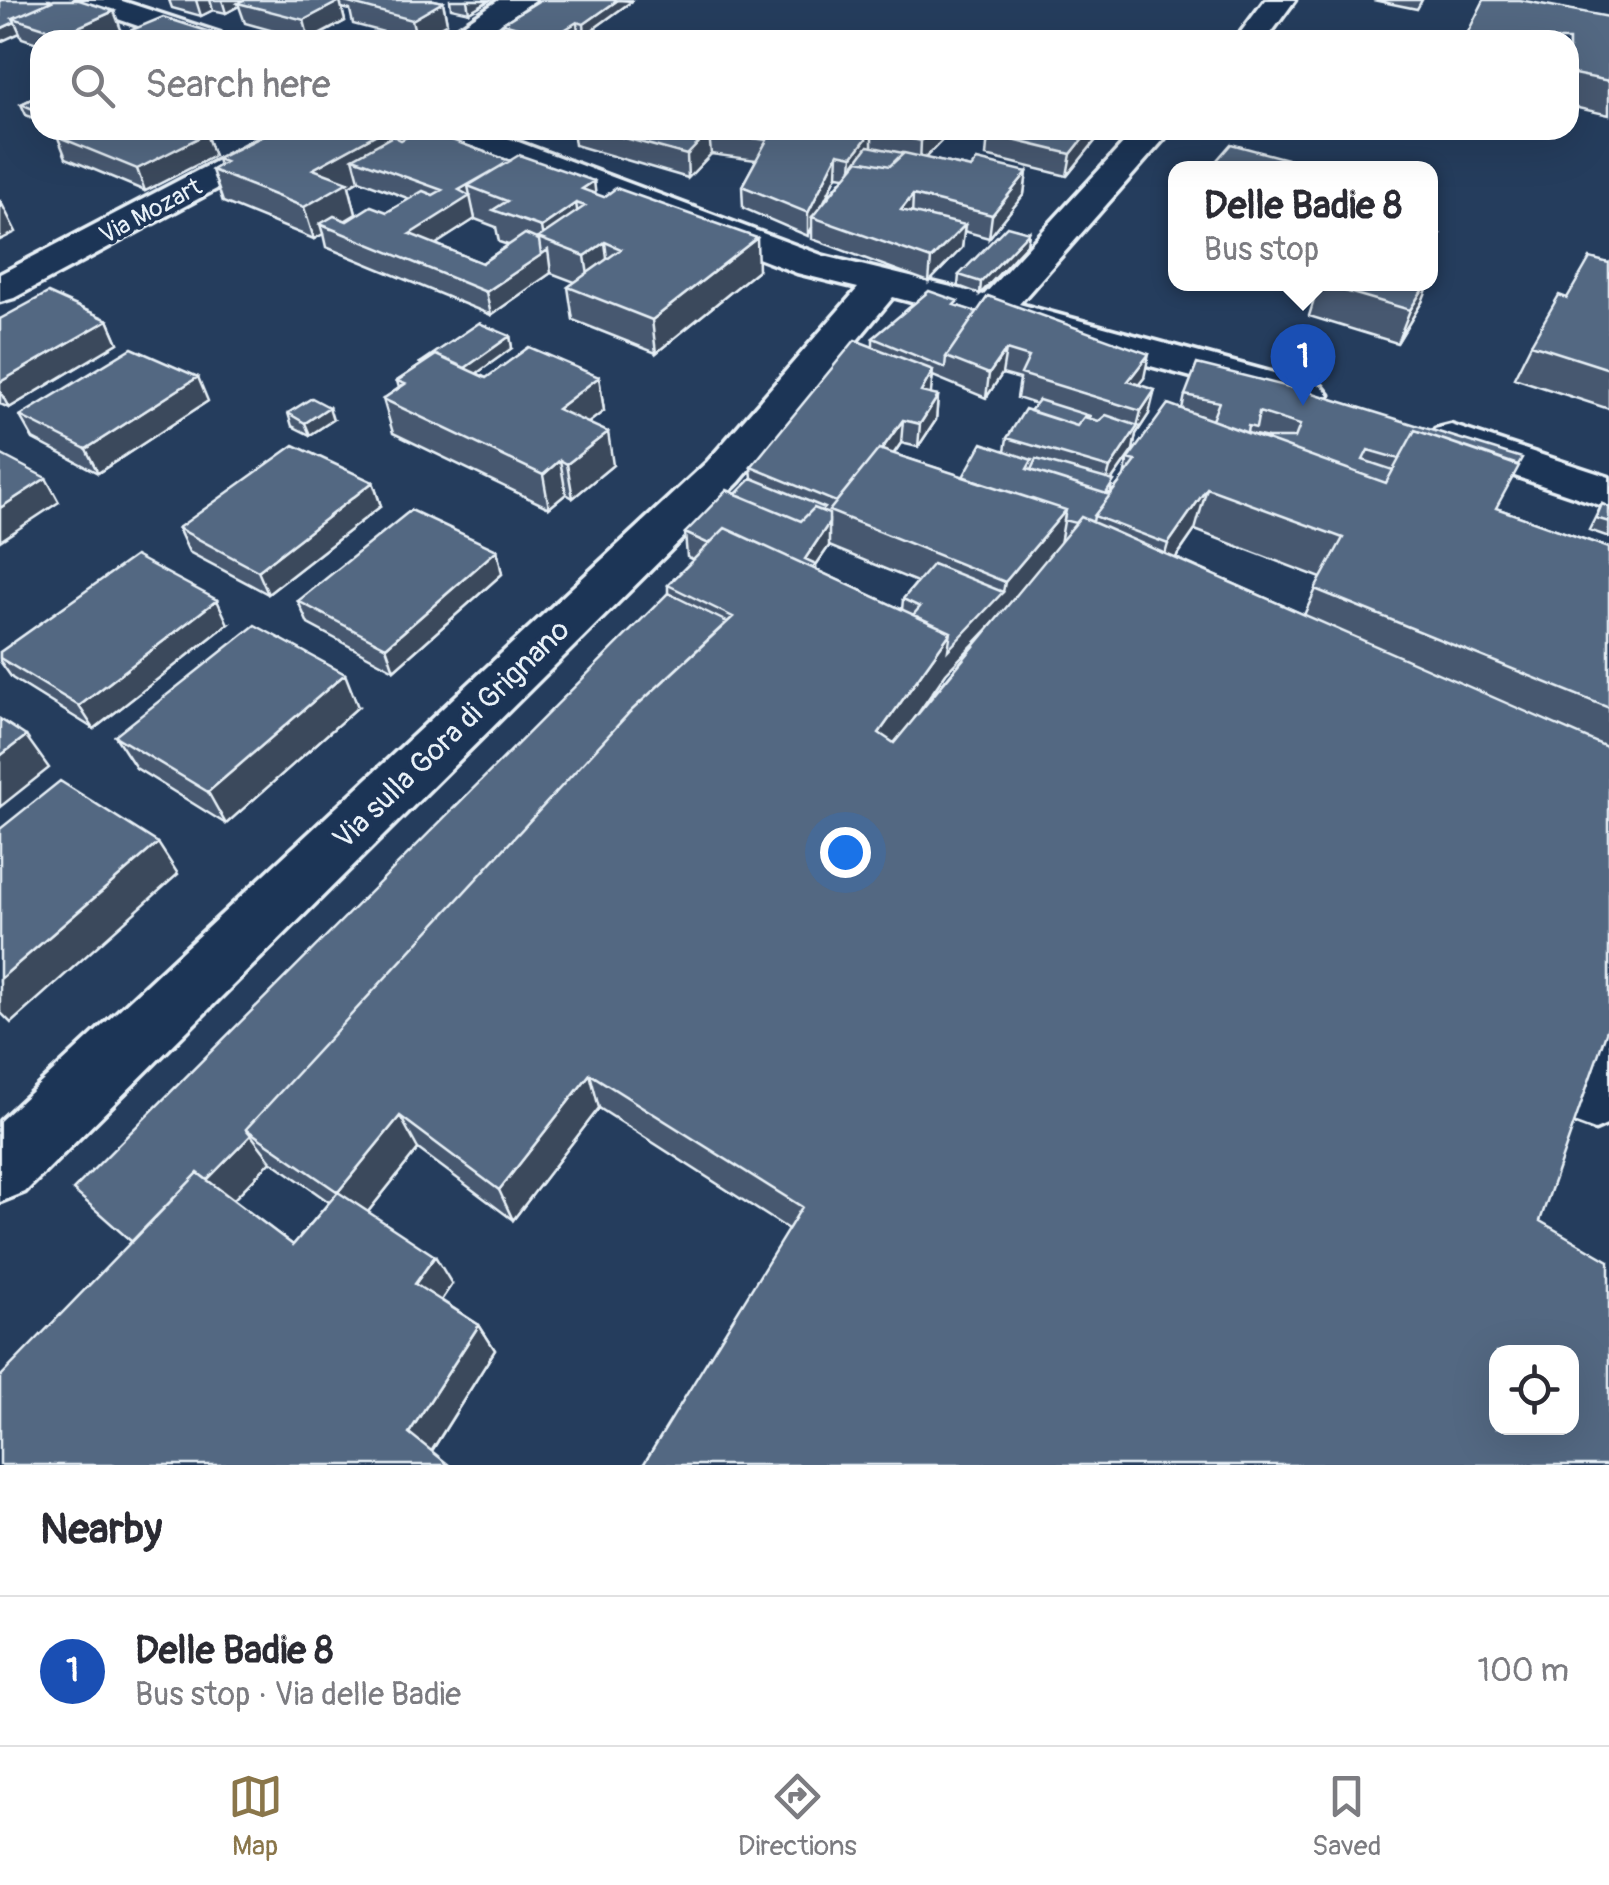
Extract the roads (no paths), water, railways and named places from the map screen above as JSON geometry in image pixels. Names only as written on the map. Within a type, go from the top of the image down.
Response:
[{"type":"street","points":[[90,0],[178,30]]},
{"type":"street","points":[[472,30],[520,0]]},
{"type":"street","points":[[1258,30],[1280,0]]},
{"type":"street","name":"Via Mozart","points":[[0,290],[282,140]]},
{"type":"street","points":[[482,140],[811,264],[992,309],[1337,404]]},
{"type":"street","points":[[992,309],[1146,140]]},
{"type":"street","name":"Via sulla Gora di Grignano","points":[[0,1168],[723,472],[884,282]]},
{"type":"street","points":[[1410,426],[1609,493]]},
{"type":"place","name":"Delle Badie 8","points":[[1303,406]]}]
